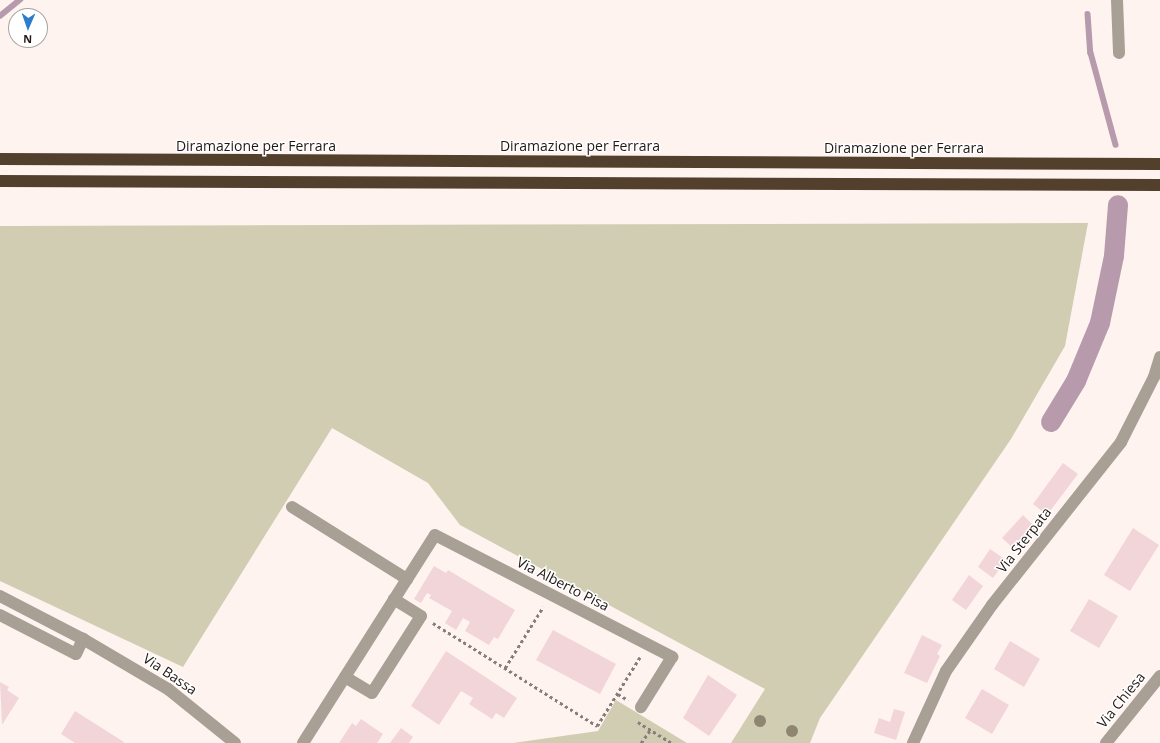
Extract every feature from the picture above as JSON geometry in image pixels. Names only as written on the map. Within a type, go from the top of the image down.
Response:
[{"type":"highway","name":"Diramazione per Ferrara","points":[[0,160],[1160,164]]},
{"type":"highway","points":[[0,181],[1160,185]]},
{"type":"street","points":[[1117,0],[1119,53]]},
{"type":"street","name":"Via Sterpata","points":[[913,743],[946,671],[992,605],[1121,442],[1154,377],[1160,357]]},
{"type":"street","points":[[292,506],[407,579]]},
{"type":"street","name":"Via Alberto Pisa","points":[[303,743],[435,535],[672,657],[641,708]]},
{"type":"street","name":"Via Bassa","points":[[0,596],[83,639],[168,688],[235,743]]},
{"type":"street","points":[[345,677],[372,693],[421,616],[394,600]]},
{"type":"street","points":[[0,615],[76,654],[83,639]]},
{"type":"street","name":"Via Chiesa","points":[[1106,743],[1160,676]]},
{"type":"path","points":[[505,668],[550,595]]},
{"type":"path","points":[[421,616],[597,726],[648,645]]},
{"type":"path","points":[[641,743],[650,730]]},
{"type":"shaded area","points":[[1088,223],[1065,346],[1011,439],[820,718],[810,743],[731,743],[765,689],[460,525],[428,483],[332,428],[183,667],[0,581],[0,226]]},
{"type":"shaded area","points":[[616,700],[687,743],[513,743],[598,731]]},
{"type":"building","points":[[1063,463],[1078,474],[1047,515],[1033,504]]},
{"type":"building","points":[[1023,515],[1036,528],[1016,551],[1002,538]]},
{"type":"building","points":[[1133,528],[1159,545],[1130,591],[1104,575]]},
{"type":"building","points":[[990,549],[1006,560],[993,578],[978,567]]},
{"type":"building","points":[[434,566],[446,573],[448,570],[515,610],[498,639],[494,637],[489,645],[465,631],[470,622],[463,618],[456,630],[445,623],[452,611],[429,598],[431,595],[427,593],[421,603],[414,599]]},
{"type":"building","points":[[969,575],[983,586],[966,610],[952,600]]},
{"type":"building","points":[[1089,599],[1118,616],[1099,648],[1070,631]]},
{"type":"building","points":[[553,630],[616,664],[600,694],[536,660]]},
{"type":"building","points":[[922,635],[942,645],[937,654],[940,656],[927,683],[904,673]]},
{"type":"building","points":[[1010,641],[1040,659],[1024,687],[994,669]]},
{"type":"building","points":[[446,651],[517,698],[504,718],[496,713],[492,719],[469,704],[473,698],[461,691],[439,725],[411,706]]},
{"type":"building","points":[[708,675],[737,695],[709,736],[683,718]]},
{"type":"building","points":[[0,682],[9,687],[7,690],[19,698],[2,725]]},
{"type":"building","points":[[982,689],[1009,705],[992,734],[965,718]]},
{"type":"building","points":[[894,709],[905,712],[896,740],[874,733],[879,718],[890,722]]},
{"type":"building","points":[[75,711],[124,742],[75,743],[61,734]]},
{"type":"building","points":[[361,719],[383,734],[377,743],[339,743],[352,723],[356,726]]},
{"type":"building","points":[[401,728],[413,737],[409,743],[390,743]]},
{"type":"waterway","points":[[0,16],[20,0]]},
{"type":"waterway","points":[[1088,14],[1091,53],[1116,145]]},
{"type":"waterway","points":[[1051,422],[1076,381],[1100,323],[1114,256],[1118,205]]}]
